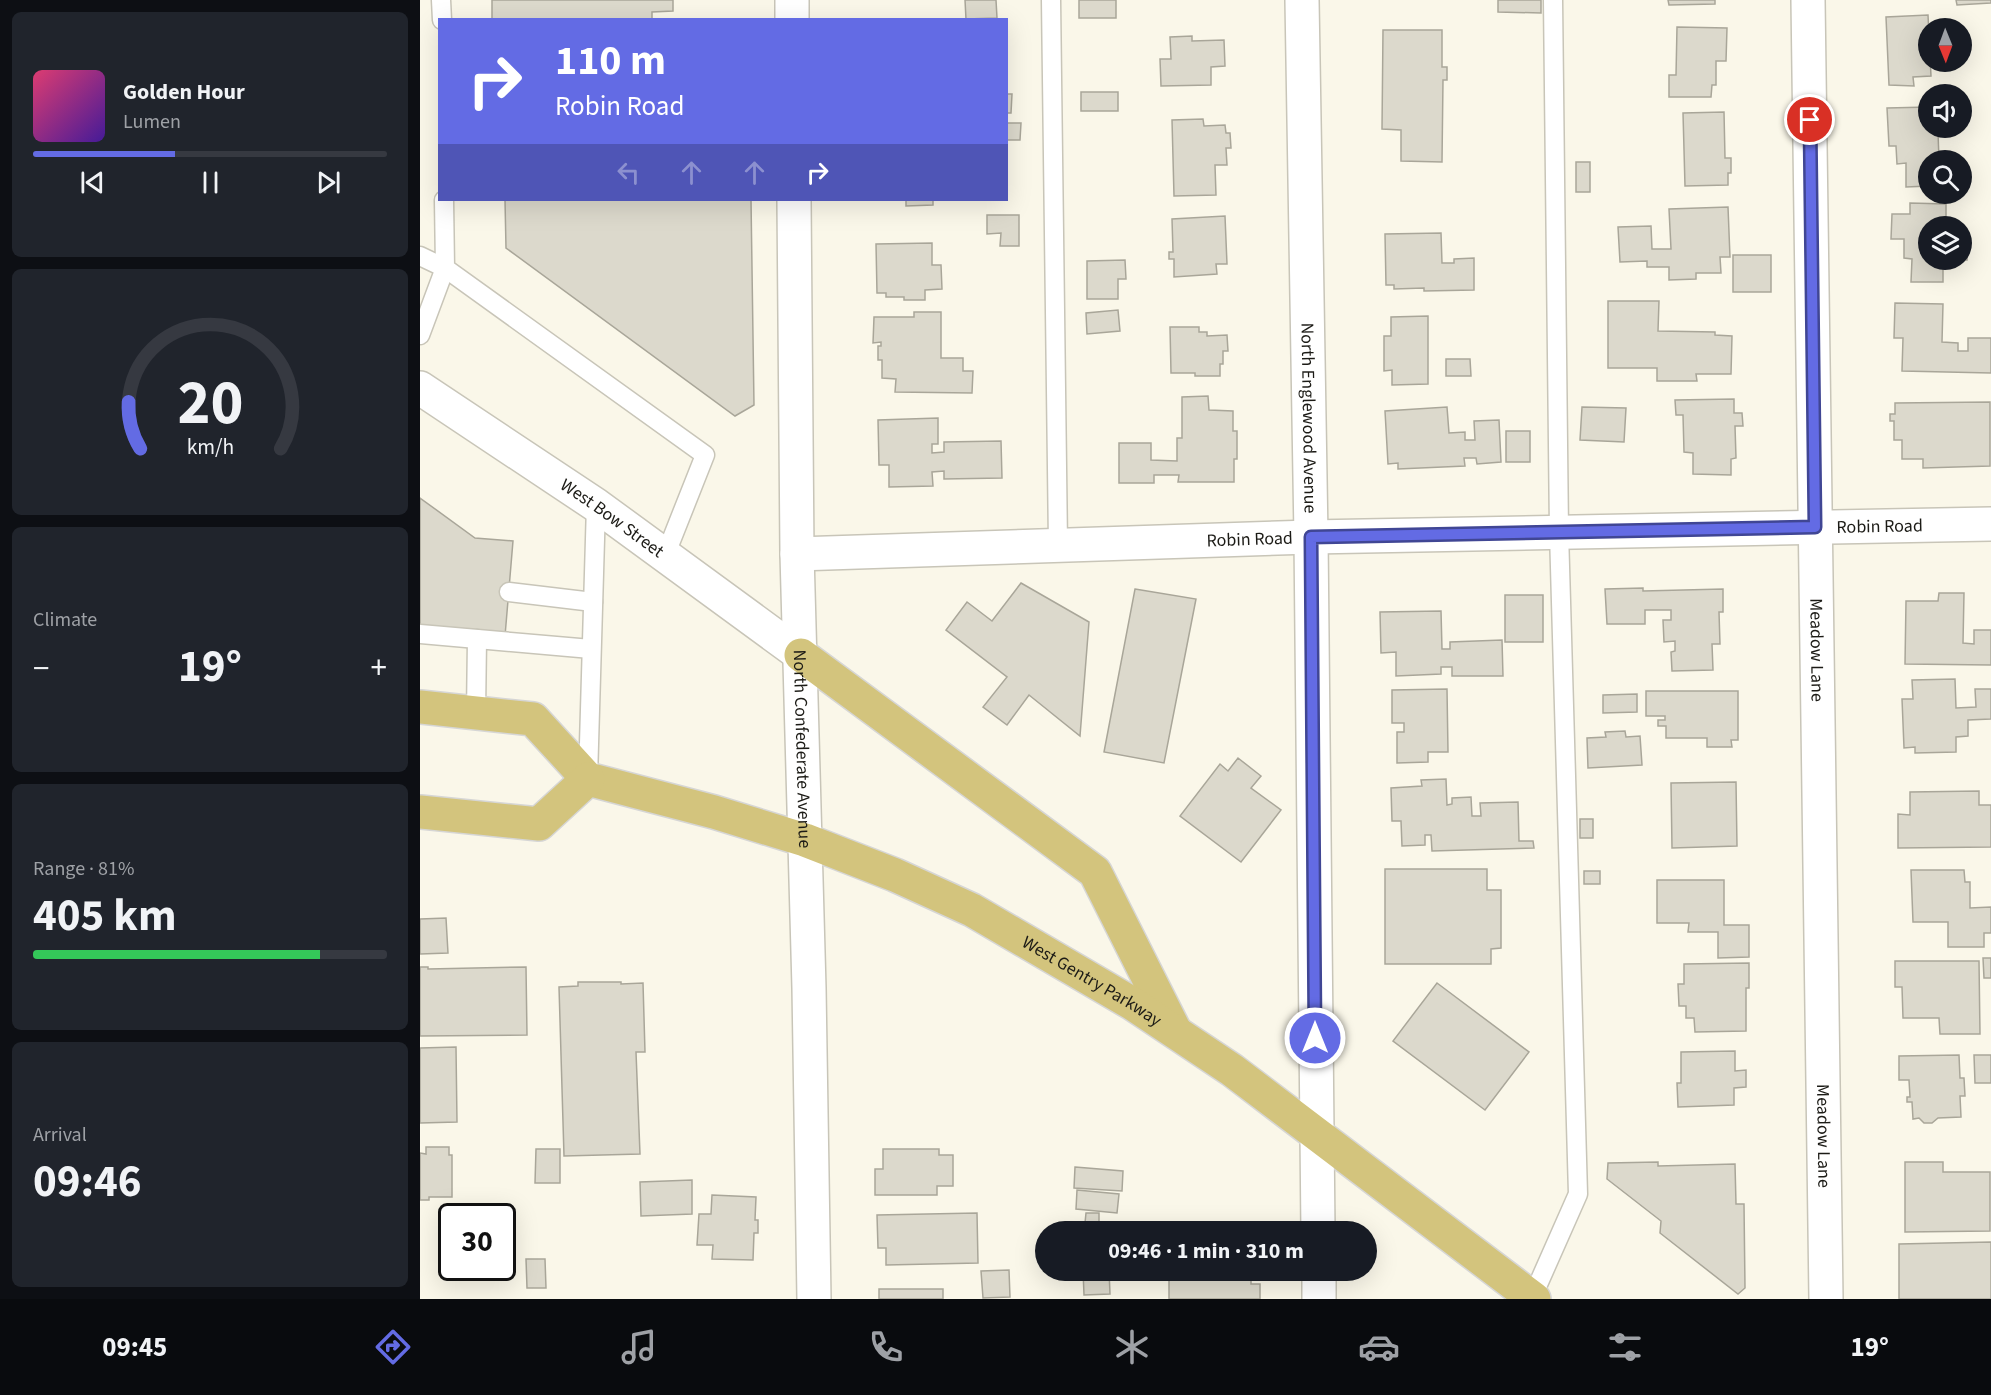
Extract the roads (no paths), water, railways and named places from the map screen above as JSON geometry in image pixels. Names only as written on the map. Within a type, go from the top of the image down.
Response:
[{"type":"main road","points":[[801,655],[1095,872],[1176,1033]]},
{"type":"main road","points":[[420,707],[533,719],[588,779],[539,824],[420,812]]},
{"type":"main road","name":"West Gentry Parkway","points":[[588,779],[714,812],[805,840],[895,875],[972,910],[1133,1004],[1232,1071],[1532,1298]]},
{"type":"street","points":[[792,0],[792,18]]},
{"type":"street","name":"North Englewood Avenue","points":[[1302,0],[1311,537],[1318,1221]]},
{"type":"street","name":"Meadow Lane","points":[[1808,0],[1826,1299]]},
{"type":"street","name":"North Confederate Avenue","points":[[794,201],[797,554],[814,1299]]},
{"type":"street","name":"West Bow Street","points":[[420,388],[596,506],[801,655]]},
{"type":"street","name":"Robin Road","points":[[797,554],[1311,537],[1991,524]]},
{"type":"street","points":[[1319,1281],[1319,1299]]},
{"type":"lane","points":[[441,0],[442,18]]},
{"type":"lane","points":[[1051,0],[1058,545]]},
{"type":"lane","points":[[1532,1298],[1578,1194],[1559,532],[1553,0]]},
{"type":"lane","points":[[420,335],[445,268],[444,201]]},
{"type":"lane","points":[[420,256],[445,268],[705,455],[665,556]]},
{"type":"lane","points":[[588,779],[596,506]]},
{"type":"lane","points":[[509,592],[593,602]]},
{"type":"lane","points":[[420,634],[591,649]]},
{"type":"lane","points":[[476,713],[477,639]]}]
